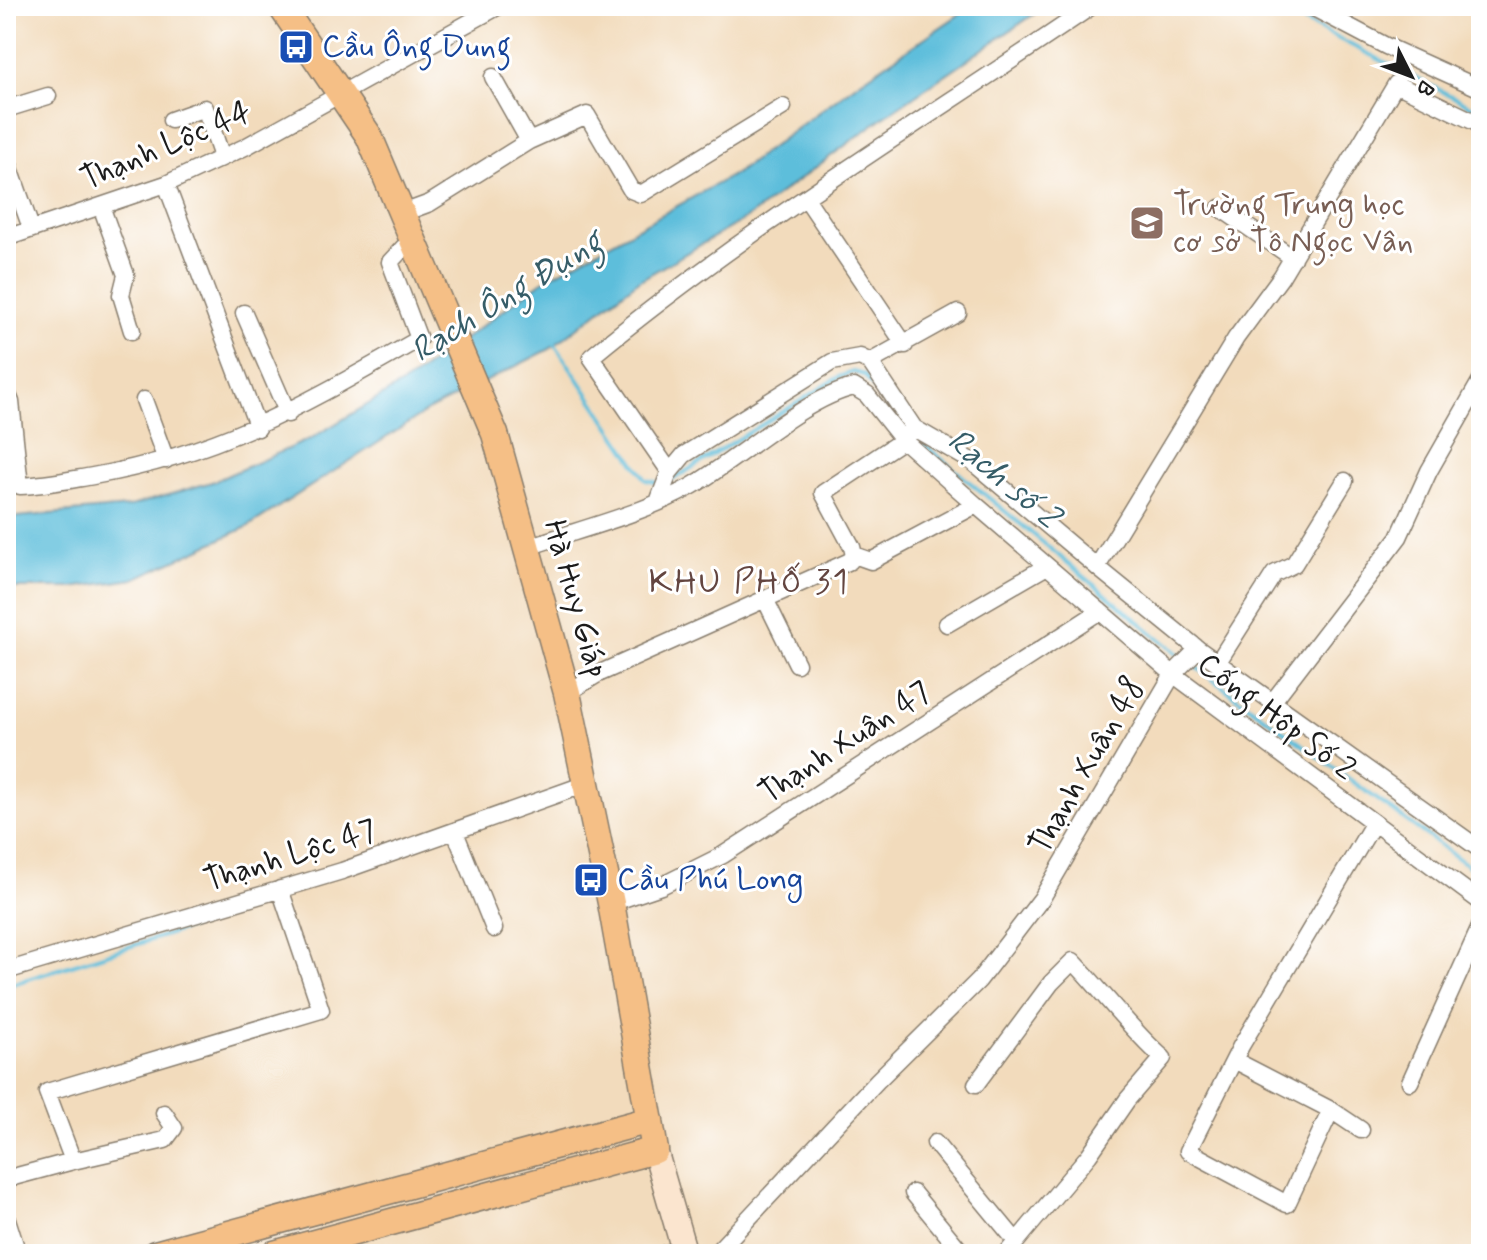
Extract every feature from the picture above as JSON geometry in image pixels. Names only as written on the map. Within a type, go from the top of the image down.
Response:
[{"type":"main road","name":"Hà Huy Giáp","points":[[281,6],[369,136],[495,434],[567,693],[611,903],[655,1150]]},
{"type":"main road","points":[[155,1254],[650,1120]]},
{"type":"main road","points":[[274,1254],[655,1150]]},
{"type":"street","name":"Thạnh Lộc 44","points":[[6,238],[166,184],[343,95],[499,6]]},
{"type":"street","points":[[670,473],[591,357],[663,297],[1092,6]]},
{"type":"street","points":[[1310,6],[1386,46],[1481,89]]},
{"type":"street","points":[[493,77],[529,141]]},
{"type":"street","points":[[1097,567],[1236,338],[1293,258],[1396,84],[1481,125]]},
{"type":"street","points":[[6,109],[48,96]]},
{"type":"street","points":[[403,213],[430,203],[529,141],[587,115],[631,190],[646,193],[783,107]]},
{"type":"street","points":[[171,120],[205,108],[222,157]]},
{"type":"street","points":[[6,157],[31,228]]},
{"type":"street","points":[[166,184],[258,428]]},
{"type":"street","points":[[806,198],[905,345]]},
{"type":"street","points":[[101,206],[126,275],[121,295],[132,331]]},
{"type":"street","points":[[1220,208],[1293,258]]},
{"type":"street","points":[[6,390],[11,402],[13,488],[151,466],[258,428],[288,414],[419,339],[390,262],[404,247],[416,246]]},
{"type":"street","points":[[244,313],[288,414]]},
{"type":"street","points":[[870,362],[958,313]]},
{"type":"street","points":[[660,496],[670,473],[684,455],[832,362],[860,357],[870,362],[909,434]]},
{"type":"street","points":[[1274,700],[1399,537],[1429,471],[1478,385]]},
{"type":"street","points":[[525,548],[690,487],[844,389],[861,389],[909,434],[971,461],[1198,649],[1274,700],[1481,850]]},
{"type":"street","points":[[144,400],[166,460]]},
{"type":"street","points":[[909,434],[823,493],[854,555],[871,561],[976,505]]},
{"type":"street","name":"Cống Hộp Số 2","points":[[909,434],[976,505],[1173,674],[1481,902]]},
{"type":"street","points":[[1218,662],[1274,574],[1294,564],[1345,481]]},
{"type":"street","points":[[567,693],[598,674],[837,568],[854,555]]},
{"type":"street","points":[[947,624],[1047,566]]},
{"type":"street","points":[[766,601],[797,664]]},
{"type":"street","name":"Thạnh Xuân 47","points":[[611,903],[661,886],[723,855],[1100,611]]},
{"type":"street","name":"Thạnh Xuân 48","points":[[715,1254],[877,1081],[979,980],[1042,898],[1173,674],[1198,649]]},
{"type":"street","name":"Thạnh Lộc 47","points":[[6,971],[280,889],[455,832],[586,784]]},
{"type":"street","points":[[1331,1110],[1287,1204],[1188,1151],[1234,1060],[1373,824]]},
{"type":"street","points":[[455,832],[494,929]]},
{"type":"street","points":[[73,1161],[47,1092],[321,1010],[280,889]]},
{"type":"street","points":[[1410,1082],[1481,925]]},
{"type":"street","points":[[935,1143],[1011,1247],[1089,1155],[1127,1100],[1163,1058],[1136,1034],[1111,1000],[1073,961],[1051,983],[976,1084]]},
{"type":"street","points":[[1234,1060],[1331,1110],[1361,1130]]},
{"type":"street","points":[[6,1179],[165,1140],[174,1128],[164,1113]]},
{"type":"street","name":"Hà Huy Giáp","points":[[655,1150],[678,1252]]},
{"type":"street","points":[[913,1193],[963,1254]]},
{"type":"street","points":[[6,1216],[18,1254]]},
{"type":"water","points":[[972,6],[1046,6],[885,116],[750,216],[635,283],[550,349],[429,410],[247,527],[134,579],[71,588],[6,588],[6,518],[128,507],[215,481],[310,439],[410,379],[541,282],[738,172],[859,82]]},
{"type":"waterway","points":[[1274,6],[1481,111]]},
{"type":"waterway","name":"Rạch số 2","points":[[554,343],[646,480],[659,483]]},
{"type":"waterway","name":"Rạch số 2","points":[[672,480],[839,377],[853,372],[864,375],[905,429]]},
{"type":"waterway","name":"Rạch số 2","points":[[915,437],[1183,658]]},
{"type":"waterway","name":"Rạch số 2","points":[[1190,663],[1481,875]]},
{"type":"waterway","points":[[6,986],[232,914]]},
{"type":"place","name":"Cầu Ông Dung","points":[[296,47]]},
{"type":"place","name":"Trường Trung học cơ sở Tô Ngọc Vân","points":[[1147,223]]},
{"type":"place","name":"Cầu Phú Long","points":[[591,880]]},
{"type":"district","name":"KHU PHỐ 31","points":[[749,582]]},
{"type":"water label","name":"Rạch Ông Đụng","points":[[507,297]]}]
